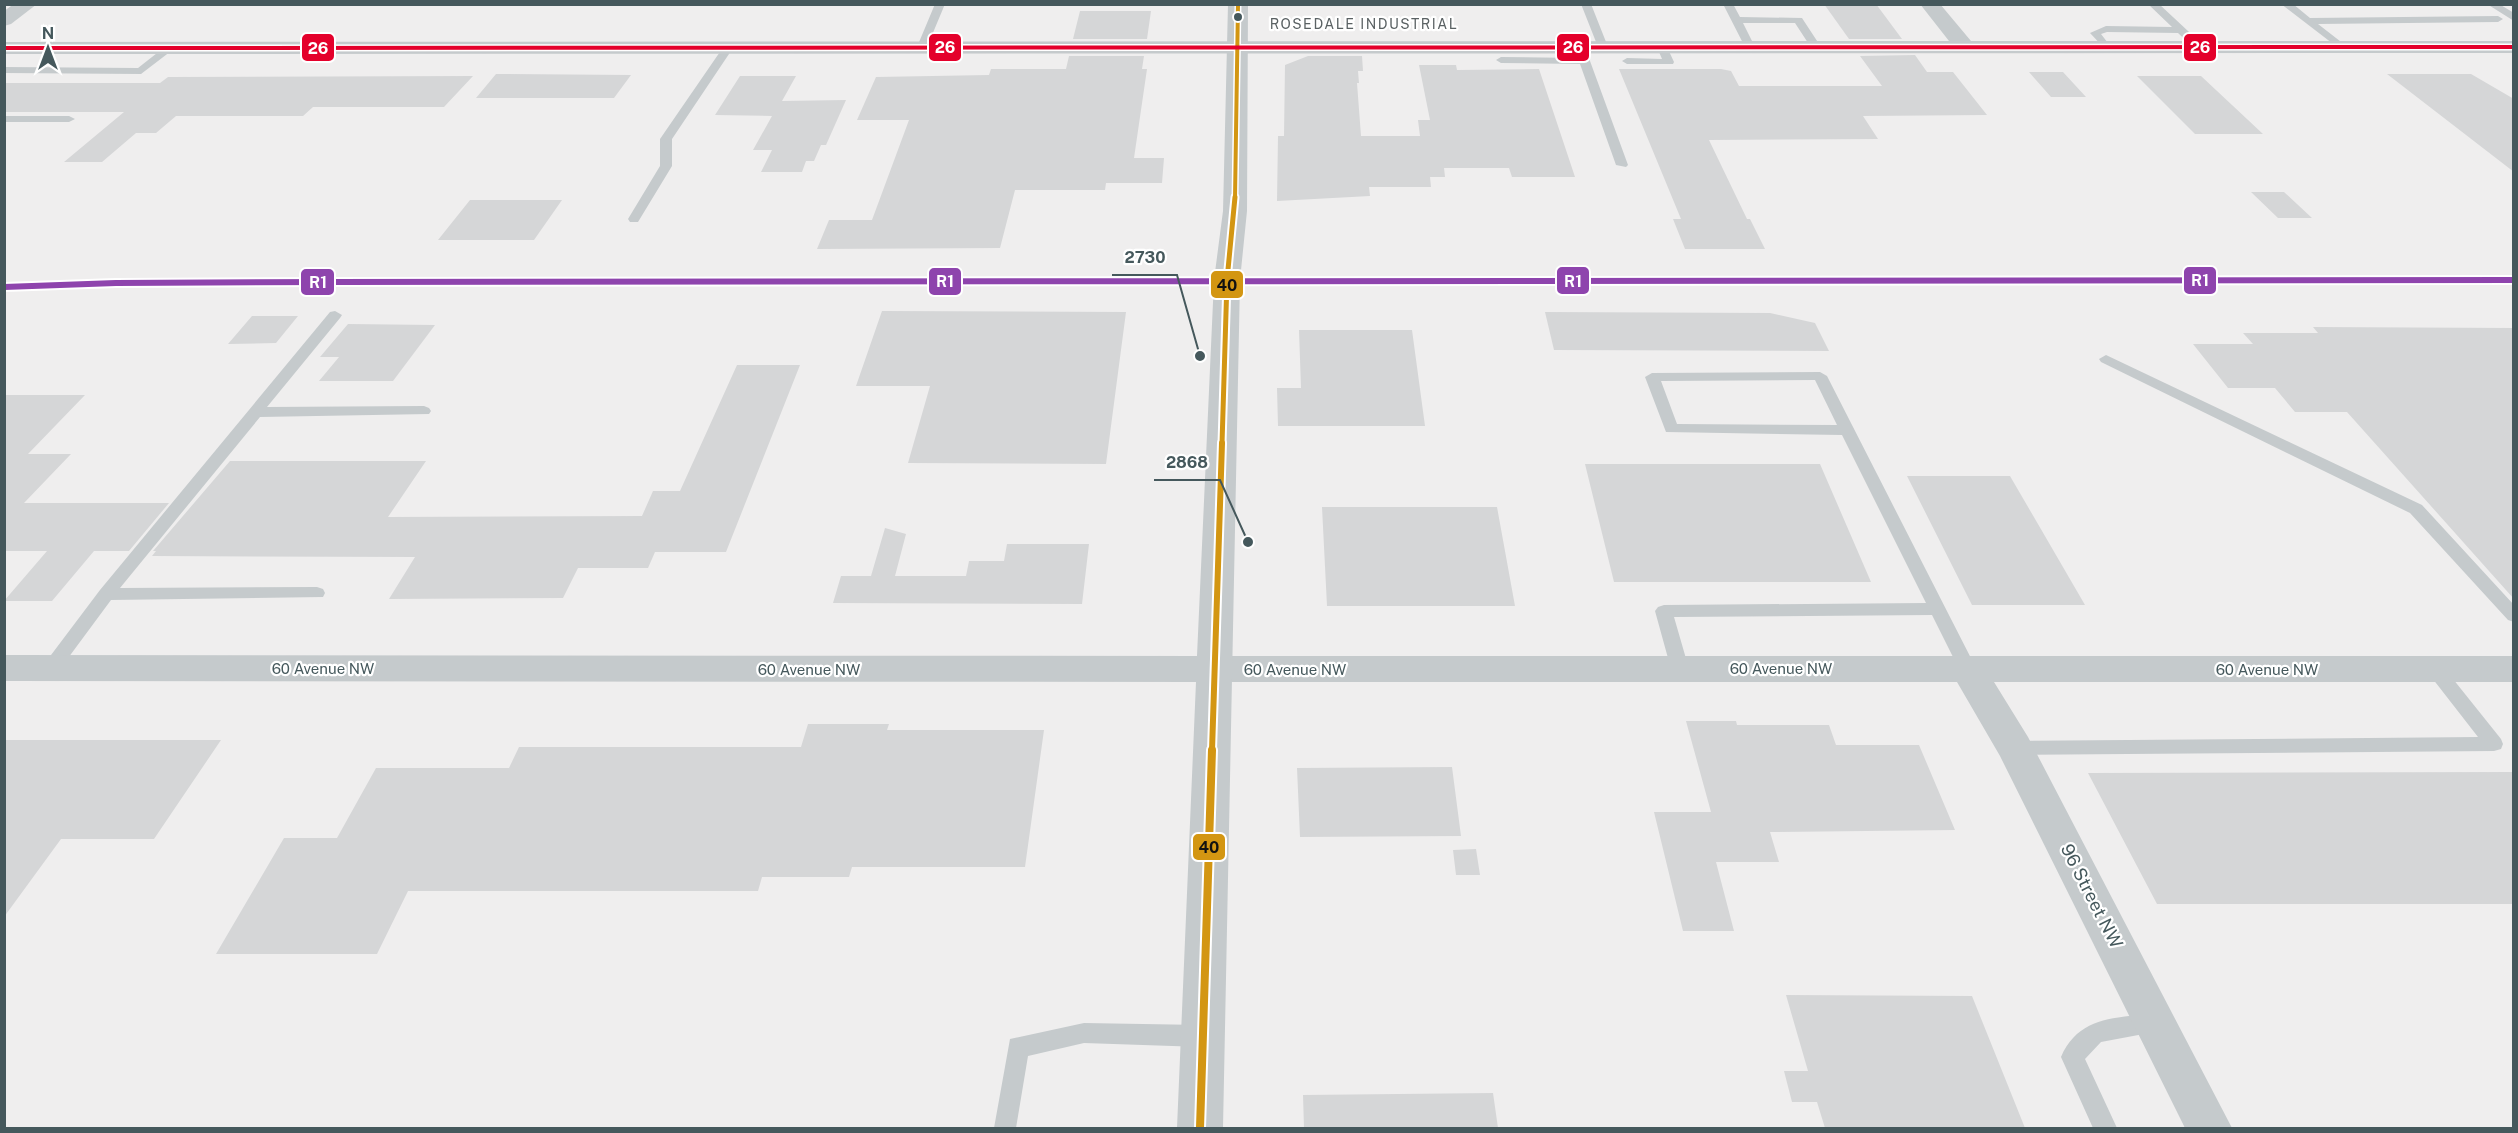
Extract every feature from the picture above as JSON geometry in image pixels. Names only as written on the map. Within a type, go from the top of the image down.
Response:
[{"type":"main road","points":[[4,20],[28,4]]},
{"type":"street","points":[[1200,1128],[1227,280],[1235,211],[1238,4]]},
{"type":"street","points":[[1929,4],[1965,47]]},
{"type":"street","points":[[4,48],[1237,47],[1582,54],[1603,47],[2514,47]]},
{"type":"street","name":"60 Avenue NW","points":[[4,668],[2514,669]]},
{"type":"street","name":"96 Street NW","points":[[1967,668],[2015,748],[2158,1023],[2209,1128]]},
{"type":"lane","points":[[922,47],[940,4]]},
{"type":"lane","points":[[1587,4],[1603,47]]},
{"type":"lane","points":[[1728,4],[1750,47]]},
{"type":"lane","points":[[2153,4],[2199,47]]},
{"type":"lane","points":[[2286,4],[2341,47]]},
{"type":"lane","points":[[2492,4],[2514,18]]},
{"type":"lane","points":[[2307,21],[2498,19]]},
{"type":"lane","points":[[1736,20],[1798,20],[1816,47]]},
{"type":"lane","points":[[2106,47],[2095,33],[2106,29],[2180,30]]},
{"type":"lane","points":[[1627,61],[1669,62],[1662,47]]},
{"type":"lane","points":[[4,70],[141,71],[170,48]]},
{"type":"lane","points":[[634,219],[666,166],[666,139],[728,48]]},
{"type":"lane","points":[[1501,60],[1582,54],[1622,165]]},
{"type":"lane","points":[[4,119],[69,119]]},
{"type":"lane","points":[[51,668],[106,594],[335,315]]},
{"type":"lane","points":[[2106,359],[2416,509],[2510,608]]},
{"type":"lane","points":[[1847,430],[1671,429],[1652,377],[1820,376],[1967,668]]},
{"type":"lane","points":[[256,411],[424,411]]},
{"type":"lane","points":[[106,594],[317,593]]},
{"type":"lane","points":[[1680,669],[1664,610],[1937,609]]},
{"type":"lane","points":[[2015,748],[2493,744],[2434,669]]},
{"type":"lane","points":[[2105,1128],[2072,1057],[2095,1032],[2158,1023]]},
{"type":"lane","points":[[1005,1128],[1018,1047],[1084,1033],[1202,1036]]},
{"type":"building","points":[[1824,4],[1876,4],[1902,39],[1849,39]]},
{"type":"building","points":[[1080,11],[1151,11],[1147,39],[1073,39]]},
{"type":"building","points":[[1915,55],[1927,72],[1953,72],[1987,115],[1863,116],[1878,139],[1709,140],[1747,219],[1750,219],[1765,249],[1685,249],[1673,219],[1681,219],[1619,69],[1721,69],[1731,71],[1739,86],[1882,86],[1860,56]]},
{"type":"building","points":[[1069,56],[1144,56],[1142,69],[1147,69],[1134,158],[1164,158],[1162,183],[1106,183],[1105,190],[1015,190],[1000,248],[817,249],[829,220],[872,220],[909,120],[857,120],[876,77],[989,75],[991,69],[1066,69]]},
{"type":"building","points":[[1308,56],[1362,56],[1363,71],[1358,71],[1359,83],[1357,83],[1361,136],[1420,136],[1418,120],[1430,120],[1419,65],[1456,65],[1457,70],[1539,69],[1575,177],[1512,177],[1509,168],[1444,168],[1445,177],[1430,177],[1431,187],[1369,187],[1370,196],[1277,201],[1278,136],[1284,136],[1285,65]]},
{"type":"building","points":[[2029,72],[2063,72],[2086,97],[2051,97]]},
{"type":"building","points":[[496,74],[631,75],[614,98],[476,98]]},
{"type":"building","points":[[2387,74],[2471,74],[2514,99],[2514,172]]},
{"type":"building","points":[[473,76],[444,107],[313,107],[303,116],[176,116],[156,133],[136,133],[102,162],[64,162],[124,112],[4,112],[4,83],[160,83],[168,77]]},
{"type":"building","points":[[740,76],[796,76],[782,101],[846,100],[826,145],[821,145],[814,161],[806,161],[802,172],[761,172],[772,150],[753,150],[772,116],[715,115]]},
{"type":"building","points":[[2137,76],[2201,76],[2263,134],[2195,134]]},
{"type":"building","points":[[2251,192],[2284,192],[2312,218],[2278,218]]},
{"type":"building","points":[[470,200],[562,200],[534,240],[438,240]]},
{"type":"building","points":[[882,311],[1126,312],[1106,464],[908,463],[930,386],[856,386]]},
{"type":"building","points":[[1545,312],[1770,313],[1815,323],[1829,351],[1554,350]]},
{"type":"building","points":[[252,316],[298,316],[276,343],[228,344]]},
{"type":"building","points":[[348,324],[435,325],[393,381],[319,381],[339,357],[320,357]]},
{"type":"building","points":[[2313,327],[2514,328],[2514,599],[2347,412],[2295,412],[2275,388],[2228,388],[2193,344],[2253,344],[2243,333],[2318,333]]},
{"type":"building","points":[[1299,330],[1412,330],[1425,426],[1278,426],[1277,388],[1301,388]]},
{"type":"building","points":[[737,365],[800,365],[726,552],[655,552],[648,568],[578,568],[563,598],[389,599],[415,557],[152,556],[156,551],[153,551],[230,461],[426,461],[388,517],[642,516],[653,491],[680,491]]},
{"type":"building","points":[[4,395],[85,395],[28,454],[71,454],[24,503],[169,503],[129,551],[94,551],[52,601],[4,601],[47,551],[4,551]]},
{"type":"building","points":[[1585,464],[1820,464],[1871,582],[1614,582]]},
{"type":"building","points":[[1907,476],[2010,476],[2085,605],[1972,605]]},
{"type":"building","points":[[1322,507],[1497,507],[1515,606],[1327,606]]},
{"type":"building","points":[[885,528],[906,534],[895,576],[966,576],[969,561],[1004,561],[1007,544],[1089,544],[1082,604],[833,603],[841,576],[871,576]]},
{"type":"building","points":[[1686,721],[1736,721],[1737,725],[1829,725],[1836,745],[1919,745],[1955,830],[1770,832],[1779,862],[1716,862],[1734,931],[1683,931],[1654,812],[1711,812]]},
{"type":"building","points":[[808,724],[889,724],[887,730],[1044,730],[1025,867],[852,867],[849,877],[762,877],[758,891],[408,891],[377,954],[216,954],[284,838],[337,838],[376,768],[509,768],[519,747],[801,747]]},
{"type":"building","points":[[4,740],[221,740],[154,839],[61,839],[4,917]]},
{"type":"building","points":[[1452,767],[1461,836],[1300,837],[1297,768]]},
{"type":"building","points":[[2514,772],[2514,904],[2157,904],[2088,773]]},
{"type":"building","points":[[1476,849],[1480,875],[1456,875],[1453,850]]},
{"type":"building","points":[[1786,995],[1972,996],[2025,1128],[1825,1128],[1817,1102],[1792,1102],[1784,1071],[1808,1071]]},
{"type":"building","points":[[1493,1093],[1498,1128],[1304,1128],[1303,1095]]},
{"type":"transit line","name":"40","points":[[1200,1128],[1227,280],[1235,211],[1238,4]]},
{"type":"transit line","name":"26","points":[[4,48],[2514,47]]},
{"type":"transit line","name":"R1","points":[[4,287],[116,283],[335,282],[2514,280]]},
{"type":"place","name":"2730","points":[[1200,356]]},
{"type":"place","name":"2868","points":[[1248,542]]},
{"type":"district","name":"ROSEDALE INDUSTRIAL","points":[[1364,24]]}]
